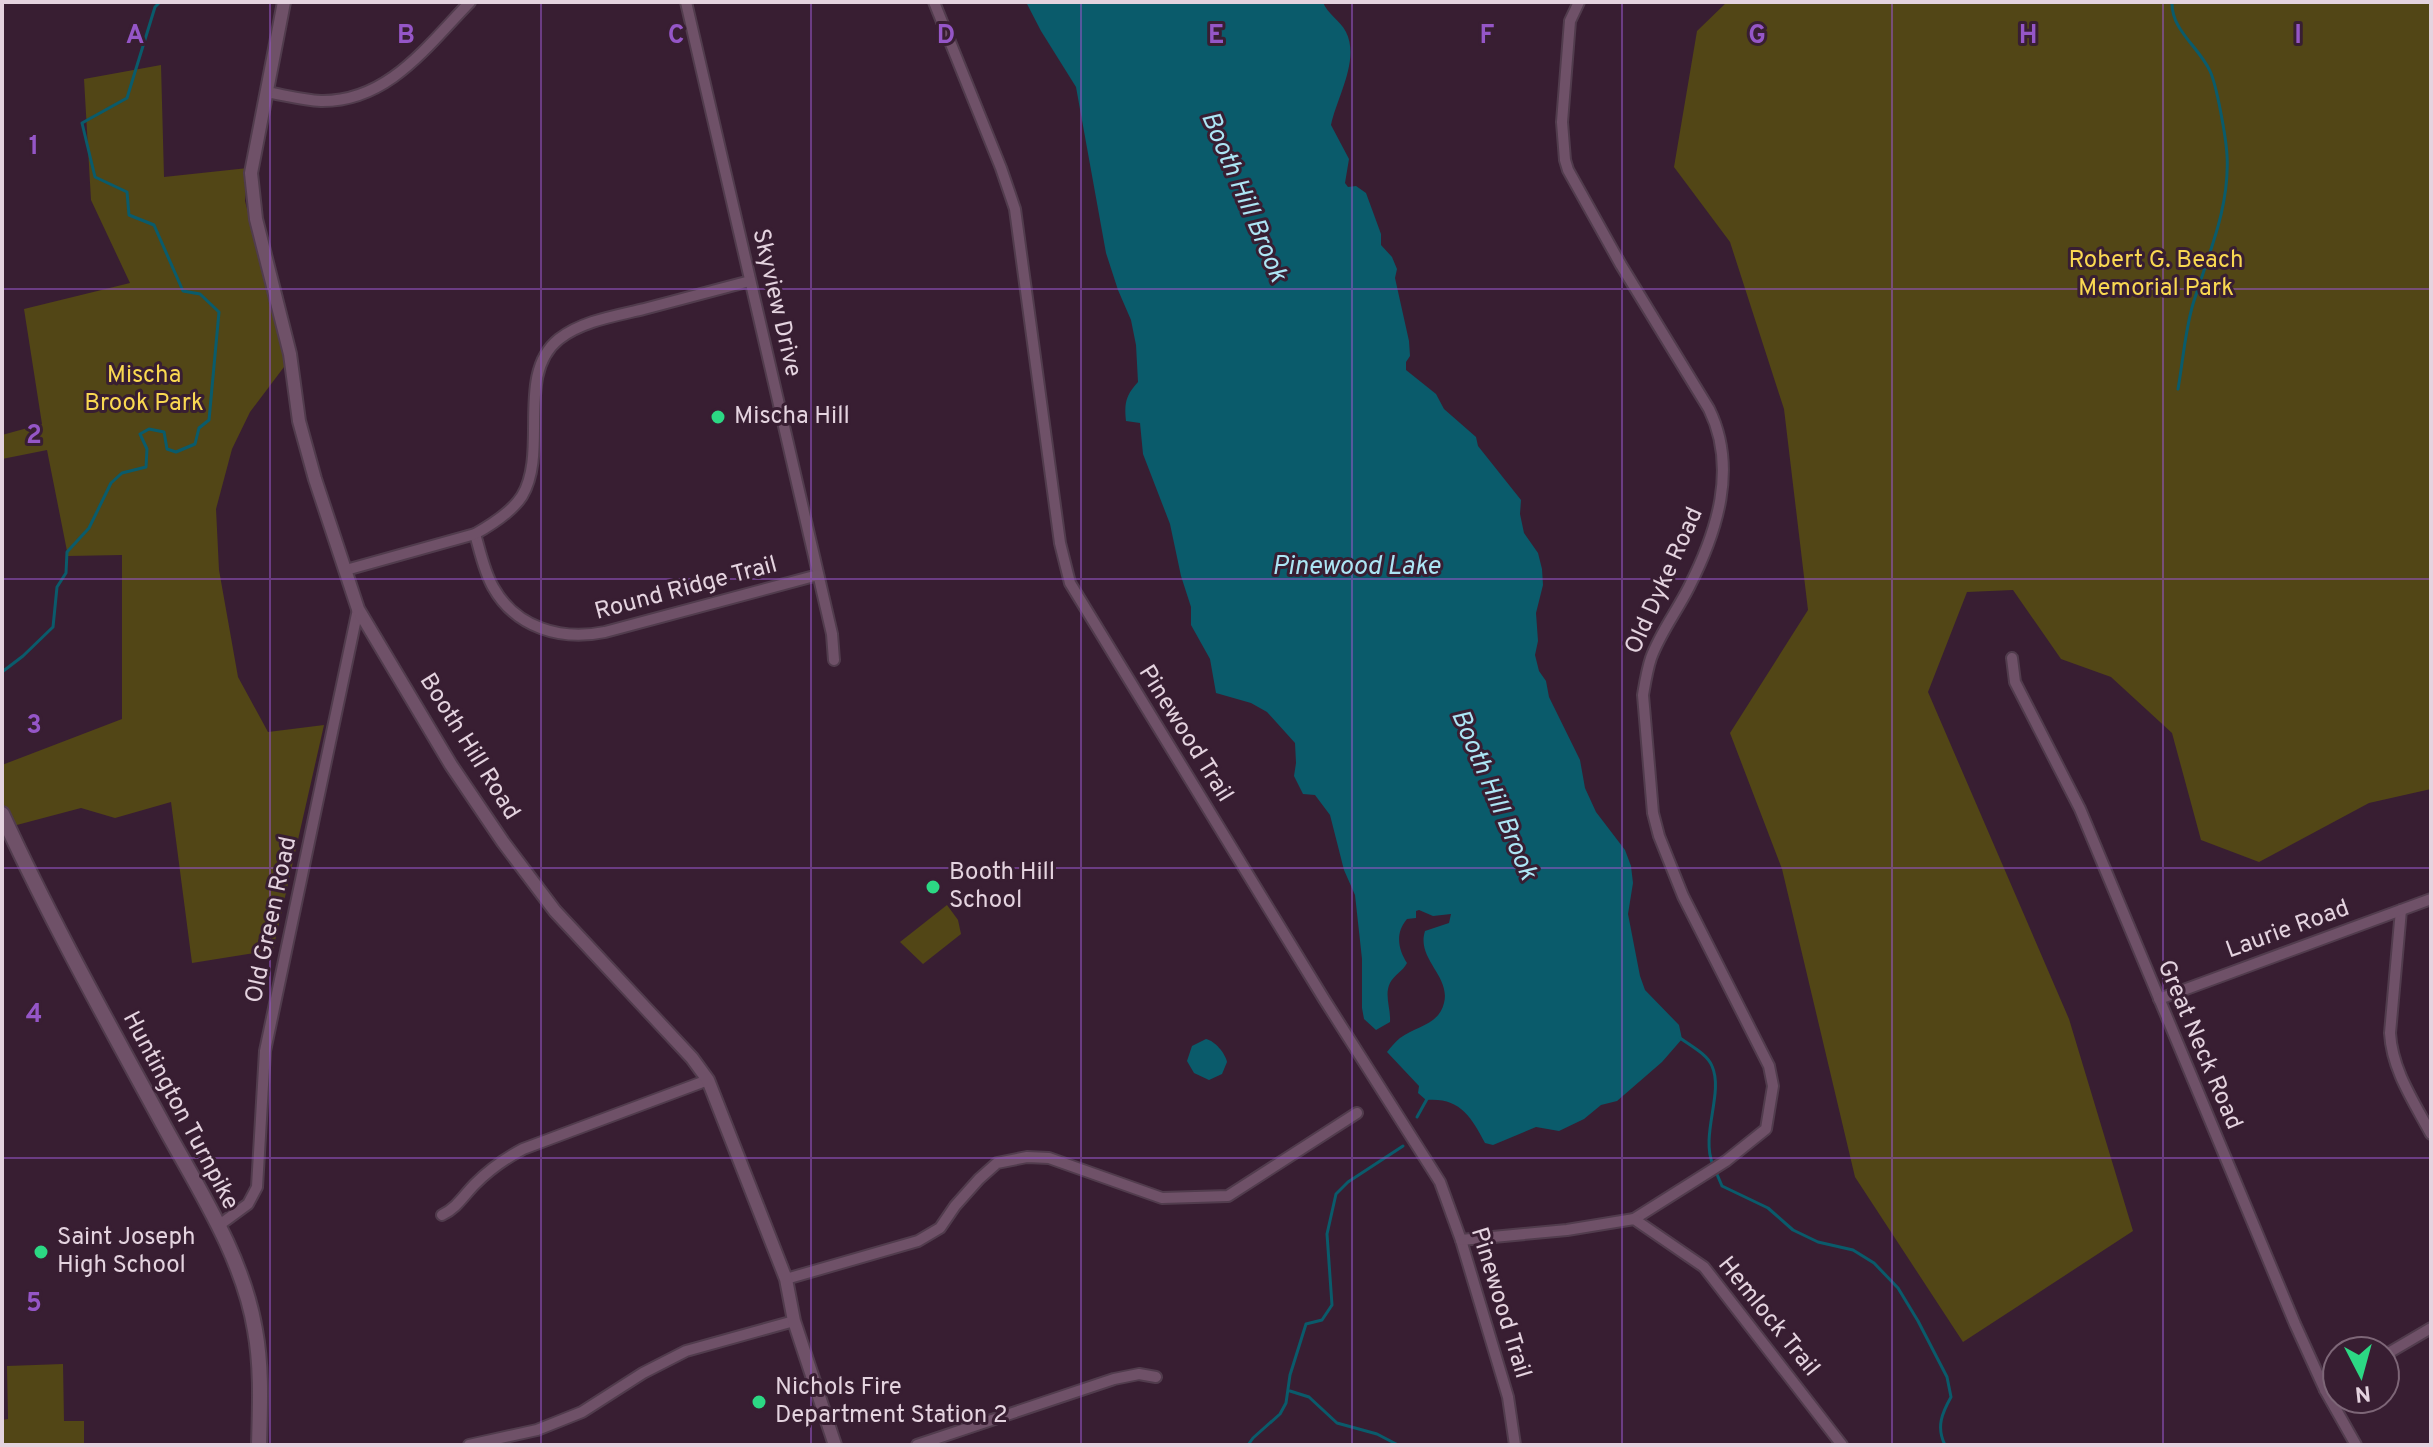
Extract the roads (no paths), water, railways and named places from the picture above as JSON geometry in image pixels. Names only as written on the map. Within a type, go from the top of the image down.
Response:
[{"type":"main road","name":"Huntington Turnpike","points":[[2,814],[65,944],[218,1226],[241,1278],[255,1330],[259,1445]]},
{"type":"street","name":"Booth Hill Road","points":[[284,2],[251,173],[256,219],[290,354],[299,421],[358,609],[451,765],[503,842],[555,911],[692,1058],[708,1080],[786,1279],[794,1321],[835,1445]]},
{"type":"street","points":[[266,92],[319,101],[360,96],[396,76],[470,2]]},
{"type":"street","name":"Skyview Drive","points":[[686,2],[832,634],[834,660]]},
{"type":"street","name":"Pinewood Trail","points":[[934,2],[1015,209],[1060,543],[1070,583],[1324,999],[1440,1182],[1461,1240],[1508,1397],[1515,1445]]},
{"type":"street","name":"Old Dyke Road","points":[[1579,2],[1570,21],[1562,122],[1568,170],[1621,265],[1709,409],[1716,423],[1722,451],[1723,485],[1714,529],[1650,661],[1643,695],[1653,813],[1683,896],[1769,1066],[1773,1086],[1766,1129],[1726,1161],[1634,1219]]},
{"type":"street","points":[[346,570],[475,534],[493,524],[522,496],[533,459],[538,374],[555,341],[598,320],[750,281]]},
{"type":"street","name":"Round Ridge Trail","points":[[475,534],[493,587],[504,602],[526,622],[559,634],[589,636],[818,575]]},
{"type":"street","name":"Old Green Road","points":[[218,1226],[248,1204],[257,1187],[265,1051],[358,609]]},
{"type":"street","name":"Great Neck Road","points":[[2012,658],[2015,682],[2080,809],[2248,1214],[2321,1381]]},
{"type":"street","name":"Laurie Road","points":[[2159,999],[2431,899]]},
{"type":"street","points":[[2401,910],[2391,1051],[2431,1134]]},
{"type":"street","points":[[442,1215],[452,1210],[476,1182],[507,1157],[708,1080]]},
{"type":"street","points":[[786,1279],[918,1241],[940,1228],[971,1188],[997,1163],[1027,1157],[1049,1158],[1162,1198],[1228,1196],[1357,1113]]},
{"type":"street","points":[[1461,1240],[1567,1230],[1634,1219]]},
{"type":"street","name":"Hemlock Trail","points":[[1634,1219],[1704,1267],[1842,1445]]},
{"type":"street","points":[[469,1445],[537,1430],[582,1412],[643,1373],[686,1351],[794,1321]]},
{"type":"street","points":[[2401,1346],[2431,1328]]},
{"type":"street","points":[[917,1445],[1114,1379],[1139,1374],[1156,1377]]},
{"type":"street","name":"Great Neck Road","points":[[2339,1415],[2356,1445]]},
{"type":"water","name":"Pinewood Lake","points":[[1026,2],[1323,2],[1346,32],[1350,43],[1349,66],[1331,125],[1349,159],[1345,183],[1366,193],[1381,234],[1381,245],[1392,257],[1397,269],[1395,278],[1409,341],[1410,356],[1406,370],[1436,394],[1444,409],[1476,437],[1478,446],[1521,500],[1524,533],[1538,553],[1542,569],[1543,585],[1536,613],[1538,641],[1535,655],[1539,671],[1580,760],[1585,788],[1596,812],[1625,850],[1631,866],[1633,883],[1628,914],[1645,990],[1679,1025],[1682,1039],[1662,1062],[1617,1101],[1601,1105],[1584,1119],[1559,1131],[1536,1127],[1493,1145],[1485,1143],[1463,1110],[1447,1102],[1426,1100],[1418,1093],[1419,1086],[1387,1052],[1400,1038],[1432,1021],[1441,1010],[1445,993],[1425,950],[1425,931],[1449,923],[1451,914],[1433,916],[1419,910],[1416,911],[1416,918],[1407,919],[1399,941],[1407,963],[1388,988],[1390,1022],[1376,1030],[1364,1019],[1355,895],[1344,870],[1330,815],[1315,795],[1303,794],[1294,776],[1295,743],[1267,712],[1251,703],[1216,693],[1210,659],[1191,625],[1191,607],[1170,524],[1143,454],[1140,423],[1126,421],[1127,400],[1138,382],[1136,345],[1131,320],[1106,253],[1076,87]]},
{"type":"water","points":[[1206,1039],[1219,1048],[1227,1062],[1222,1074],[1209,1080],[1194,1073],[1187,1061],[1192,1046]]},
{"type":"waterway","points":[[2,672],[53,627],[57,587],[66,573],[67,552],[89,528],[111,483],[122,473],[146,467],[147,449],[140,434],[149,429],[164,432],[167,449],[176,452],[195,444],[199,428],[209,420],[219,312],[200,294],[183,291],[154,225],[129,215],[127,192],[95,177],[82,123],[127,98],[155,7],[160,2]]},
{"type":"waterway","points":[[2172,2],[2176,21],[2213,78],[2227,155],[2222,213],[2190,314],[2178,389]]},
{"type":"waterway","name":"Booth Hill Brook","points":[[1680,1038],[1706,1058],[1715,1077],[1709,1141],[1713,1165]]},
{"type":"waterway","points":[[1417,1117],[1427,1099]]},
{"type":"waterway","points":[[1248,1445],[1280,1414],[1286,1403],[1290,1375],[1306,1324],[1322,1320],[1332,1305],[1327,1234],[1336,1194],[1348,1182],[1403,1146]]},
{"type":"waterway","name":"Booth Hill Brook","points":[[1716,1172],[1722,1186],[1768,1208],[1793,1230],[1818,1242],[1853,1250],[1874,1263],[1898,1288],[1947,1377],[1951,1397],[1941,1426],[1945,1445]]},
{"type":"waterway","points":[[1290,1391],[1309,1397],[1337,1423],[1377,1434],[1398,1445]]},
{"type":"place","name":"Mischa Hill","points":[[718,417]]},
{"type":"place","name":"Booth Hill School","points":[[933,887]]},
{"type":"place","name":"Saint Joseph High School","points":[[41,1252]]},
{"type":"place","name":"Nichols Fire Department Station 2","points":[[759,1402]]},
{"type":"park label","name":"Robert G. Beach Memorial Park","points":[[2156,275]]},
{"type":"park label","name":"Mischa Brook Park","points":[[144,390]]}]
